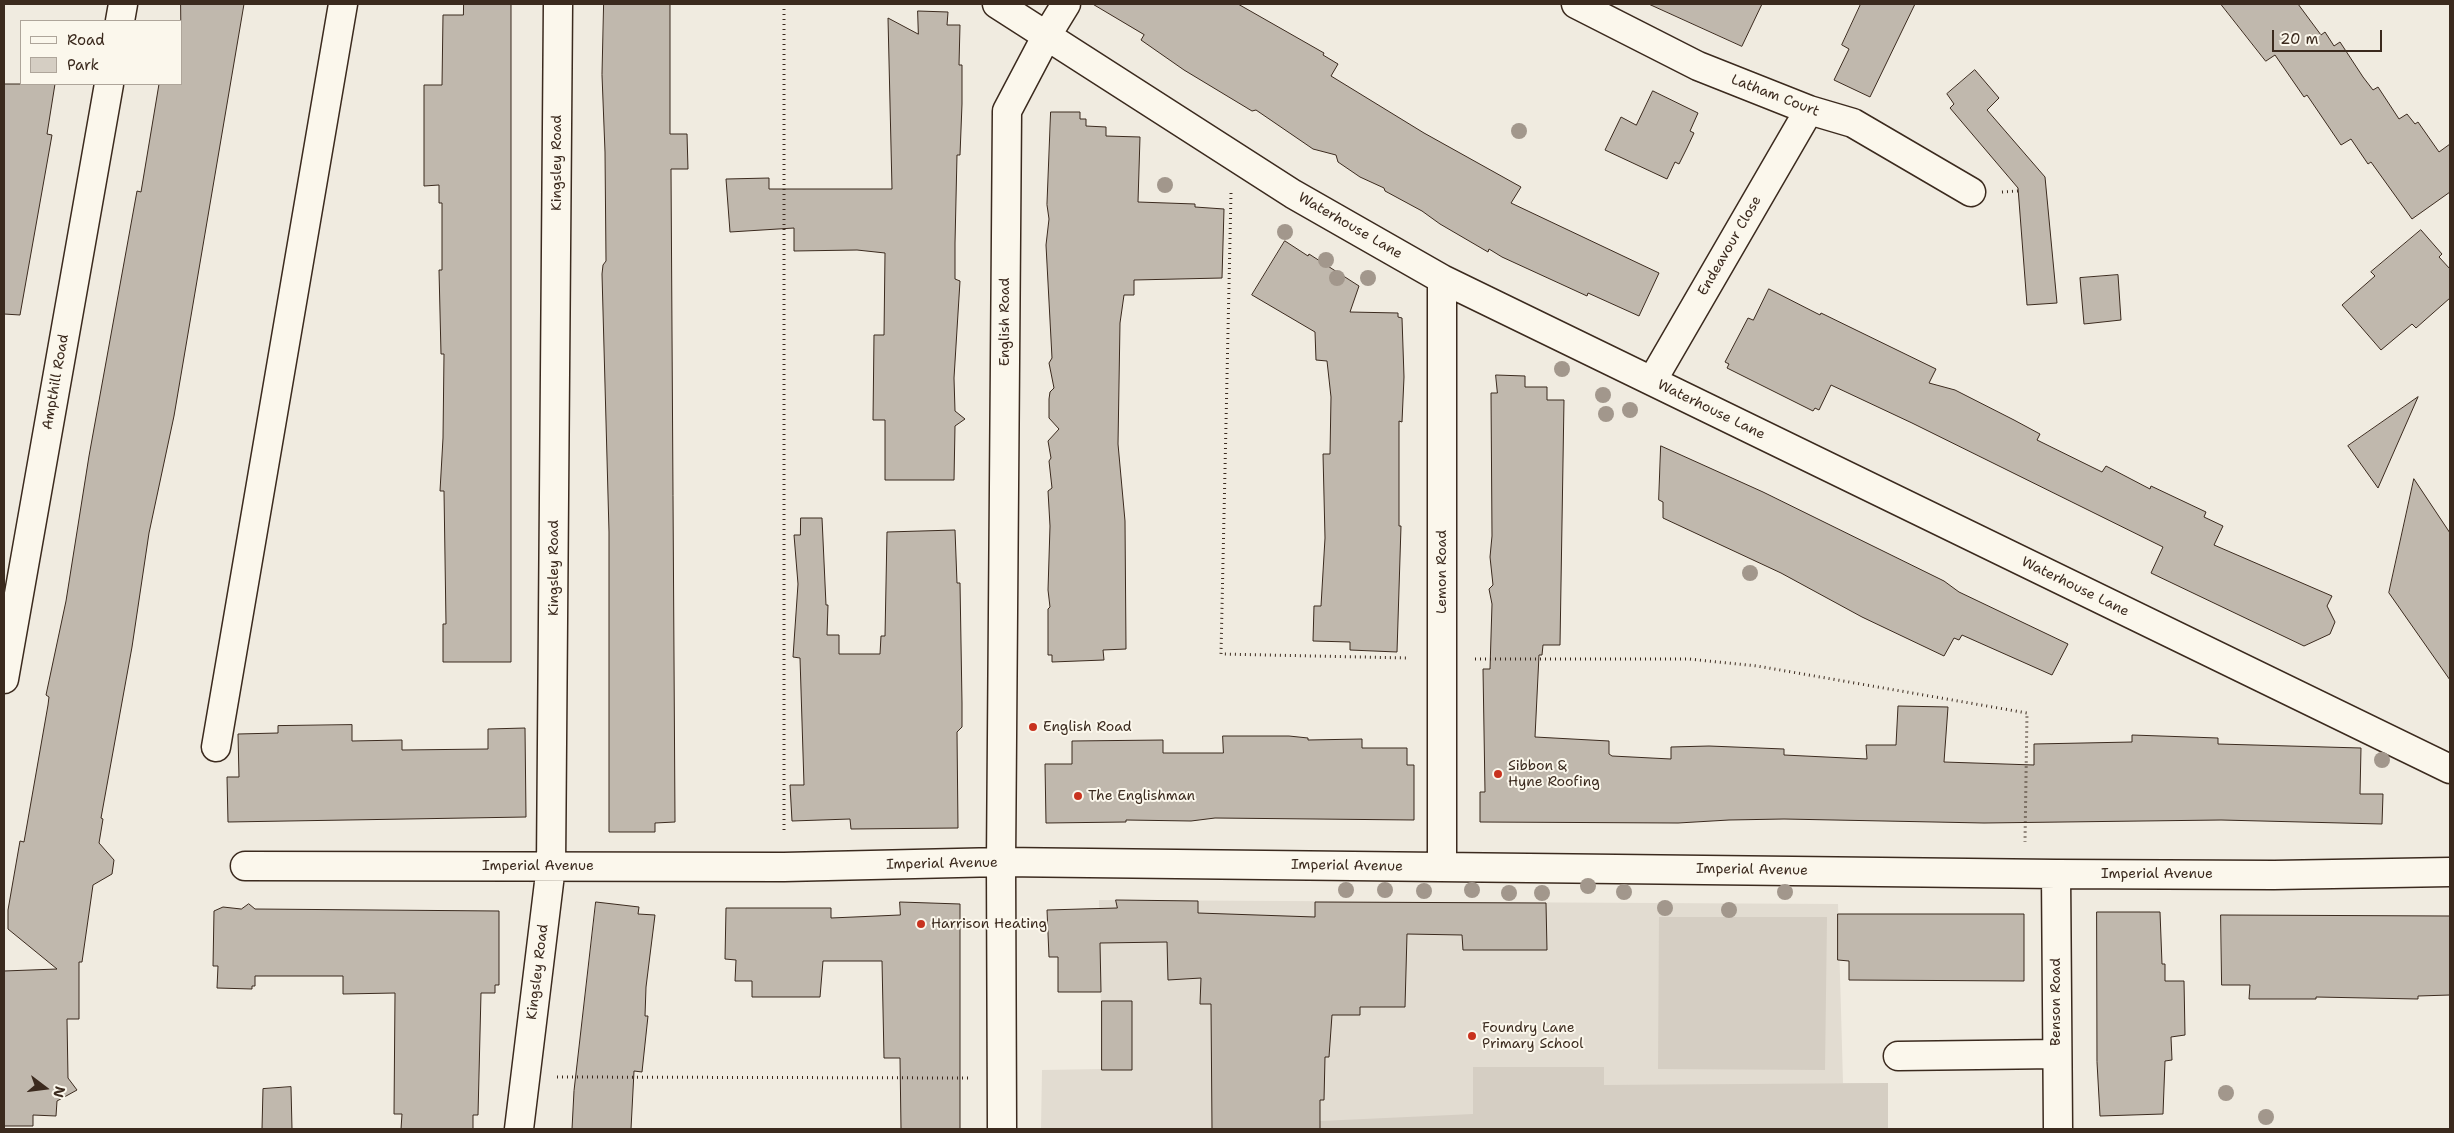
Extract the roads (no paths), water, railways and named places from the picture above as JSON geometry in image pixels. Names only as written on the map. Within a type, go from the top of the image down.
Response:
[{"type":"street","points":[[120,20],[123,4]]},
{"type":"street","points":[[216,747],[343,4]]},
{"type":"street","name":"Kingsley Road","points":[[519,1129],[552,866],[558,4]]},
{"type":"street","name":"Waterhouse Lane","points":[[998,4],[1293,194],[1442,278],[2450,769]]},
{"type":"street","name":"English Road","points":[[1002,1129],[1001,862],[1007,111],[1046,35],[1066,4]]},
{"type":"street","name":"Latham Court","points":[[1576,4],[1698,66],[1808,110],[1854,122],[1972,192]]},
{"type":"street","name":"Ampthill Road","points":[[4,679],[109,85]]},
{"type":"street","name":"Endeavour Close","points":[[1652,381],[1808,110]]},
{"type":"street","name":"Lemon Road","points":[[1442,278],[1442,866]]},
{"type":"street","name":"Imperial Avenue","points":[[245,866],[784,867],[1001,862],[2024,874],[2274,875],[2450,872]]},
{"type":"street","name":"Benson Road","points":[[2056,874],[2058,1129]]},
{"type":"street","points":[[1898,1056],[2056,1054]]},
{"type":"place","name":"English Road","points":[[1033,727]]},
{"type":"place","name":"Sibbon & Hyne Roofing","points":[[1498,774]]},
{"type":"place","name":"The Englishman","points":[[1078,796]]},
{"type":"place","name":"Harrison Heating","points":[[921,924]]},
{"type":"place","name":"Foundry Lane Primary School","points":[[1472,1036]]}]
